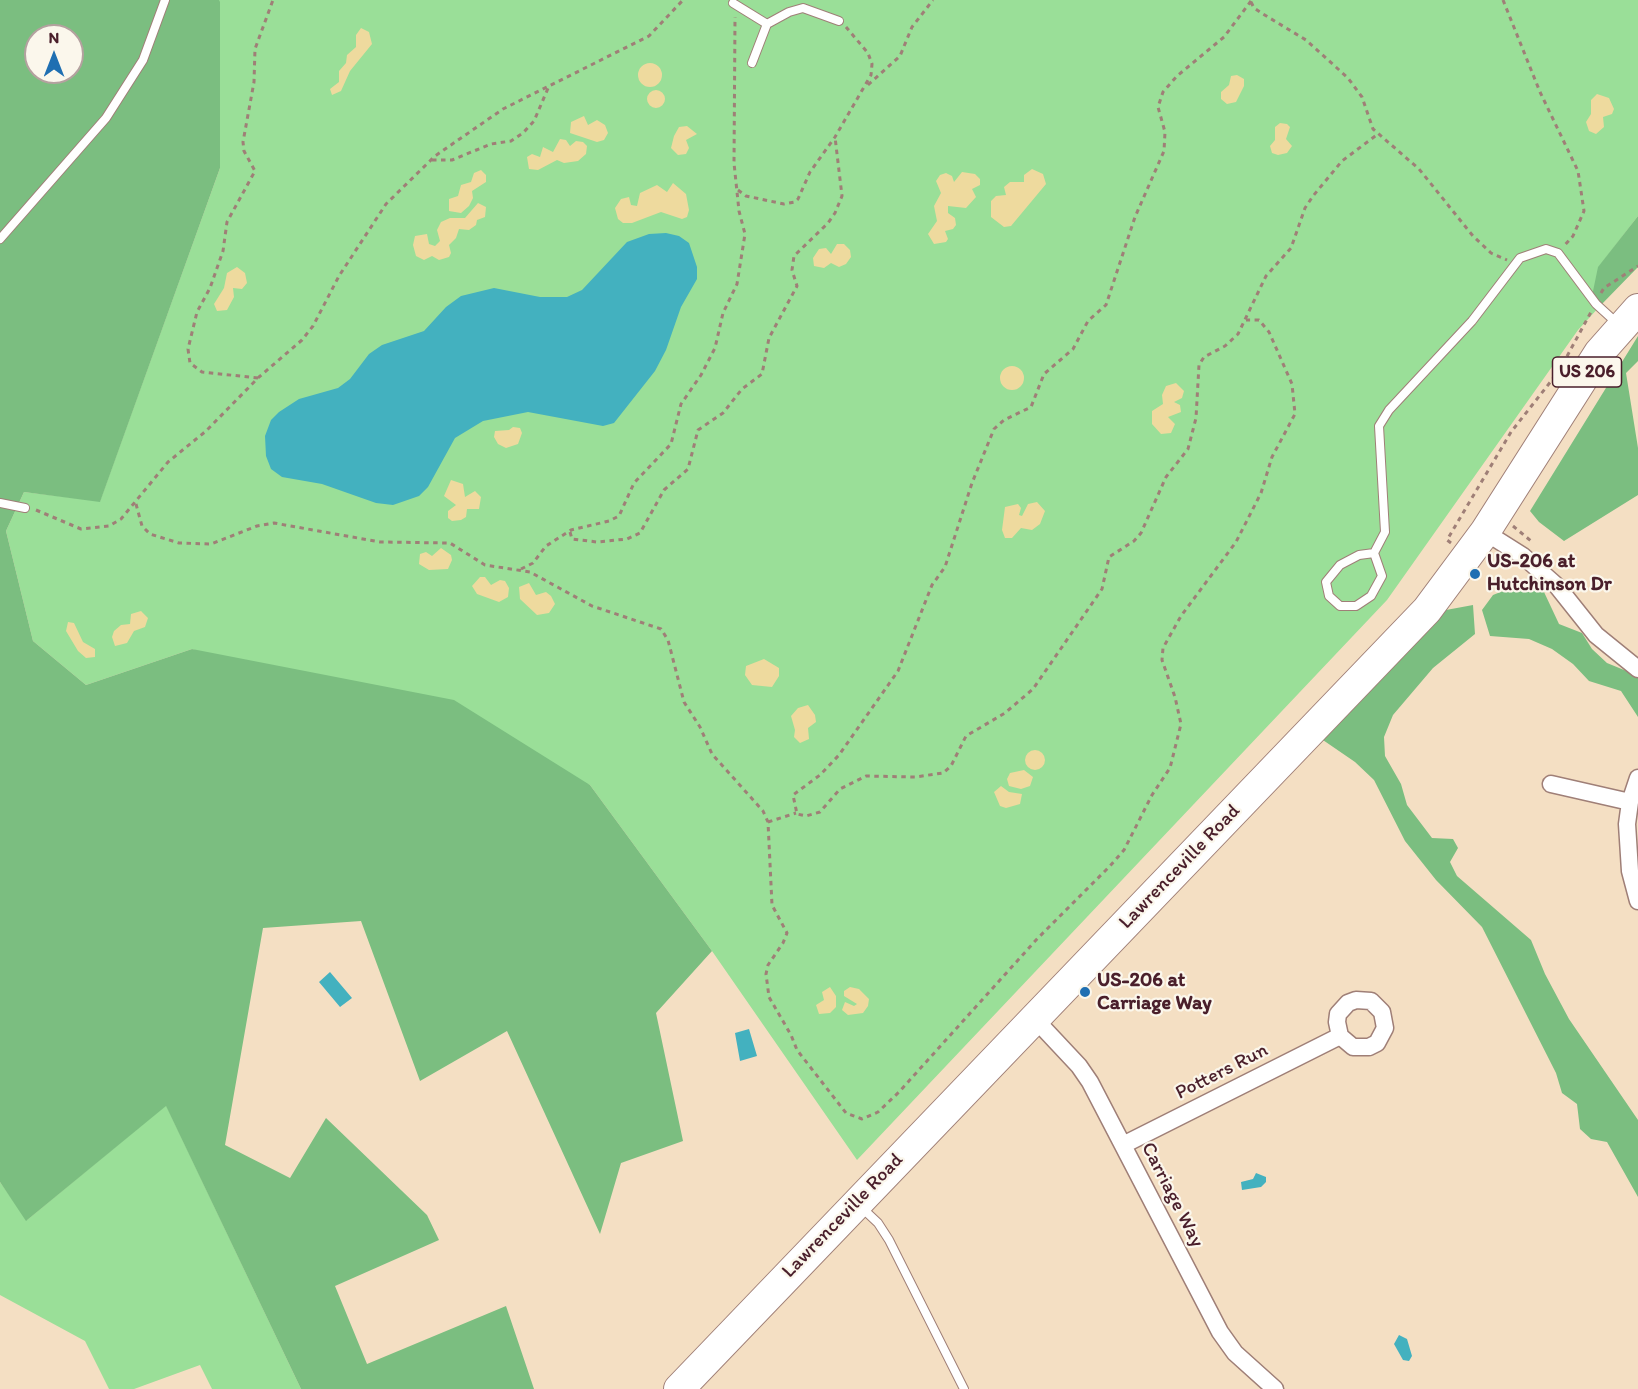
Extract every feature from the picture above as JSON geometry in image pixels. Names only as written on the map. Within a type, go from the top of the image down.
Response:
[{"type":"highway","name":"Lawrenceville Road","points":[[679,1389],[1426,610],[1477,543],[1599,353],[1630,318]]},
{"type":"street","points":[[1477,543],[1523,556],[1548,579],[1596,635],[1638,669]]},
{"type":"street","points":[[1638,778],[1630,802],[1627,849],[1638,901]]},
{"type":"street","points":[[1551,784],[1630,802]]},
{"type":"street","name":"Carriage Way","points":[[1034,1018],[1079,1065],[1220,1332],[1235,1353],[1275,1389]]},
{"type":"street","name":"Potters Run","points":[[1123,1145],[1340,1036]]},
{"type":"lane","points":[[0,239],[106,118],[143,60],[165,0]]},
{"type":"lane","points":[[733,3],[767,24]]},
{"type":"lane","points":[[752,63],[767,24],[789,12],[803,8],[839,21]]},
{"type":"lane","points":[[1374,553],[1359,555],[1340,565],[1326,582],[1329,596],[1340,606],[1356,606],[1371,597],[1382,576],[1374,553],[1385,532],[1379,426],[1389,410],[1472,321],[1520,258],[1546,249],[1558,253],[1596,304],[1630,318]]},
{"type":"lane","points":[[0,502],[25,508]]},
{"type":"lane","points":[[856,1203],[878,1223],[889,1240],[964,1389]]},
{"type":"path","points":[[258,378],[202,372],[195,369],[188,356],[197,312],[210,288],[223,251],[227,222],[255,171],[244,151],[243,142],[254,82],[255,49],[273,0]]},
{"type":"path","points":[[25,508],[81,529],[96,529],[121,519],[136,504],[168,462],[206,431],[258,378],[302,340],[314,326],[339,276],[386,204],[431,160],[503,109],[649,36],[683,0]]},
{"type":"path","points":[[736,188],[746,196],[784,204],[795,202],[810,172],[867,86],[900,56],[912,27],[933,0]]},
{"type":"path","points":[[1503,0],[1540,92],[1578,171],[1584,211],[1573,236],[1558,253]]},
{"type":"path","points":[[1251,1],[1254,8],[1306,40],[1348,78],[1362,97],[1378,134],[1419,169],[1444,204],[1473,236],[1491,253],[1507,260],[1514,268]]},
{"type":"path","points":[[796,813],[793,795],[820,775],[846,747],[898,671],[932,585],[945,567],[972,483],[994,429],[999,423],[1031,407],[1044,374],[1073,349],[1088,321],[1106,305],[1136,218],[1164,151],[1165,132],[1158,107],[1163,92],[1177,75],[1224,38],[1251,1]]},
{"type":"path","points":[[519,569],[529,567],[540,551],[571,530],[616,518],[634,483],[670,444],[677,412],[715,348],[723,313],[737,284],[745,234],[736,188],[733,132],[736,87],[733,3]]},
{"type":"path","points":[[839,21],[858,39],[868,53],[872,64],[867,86]]},
{"type":"path","points":[[431,160],[452,160],[466,152],[517,137],[534,121],[549,86]]},
{"type":"path","points":[[768,822],[796,813],[800,816],[820,812],[840,789],[866,776],[933,777],[943,773],[951,766],[966,736],[1005,713],[1033,689],[1102,589],[1109,557],[1134,541],[1141,533],[1166,477],[1188,449],[1196,418],[1199,365],[1211,351],[1232,341],[1246,320],[1266,276],[1291,248],[1305,208],[1313,196],[1342,161],[1378,134]]},
{"type":"path","points":[[571,530],[572,539],[590,542],[621,540],[640,533],[664,490],[688,469],[698,430],[723,413],[742,389],[762,374],[769,338],[797,286],[792,270],[794,256],[828,223],[842,196],[835,137]]},
{"type":"path","points":[[1477,543],[1447,540],[1511,432],[1559,371],[1604,288],[1638,266]]},
{"type":"path","points":[[136,504],[142,525],[150,534],[179,543],[211,544],[257,526],[274,523],[380,542],[441,541],[461,549],[485,565],[530,572],[592,606],[661,629],[668,640],[684,702],[700,727],[712,754],[763,811],[768,822],[772,905],[787,933],[768,965],[766,974],[770,997],[797,1050],[846,1113],[853,1118],[870,1117],[899,1092],[1037,939],[1117,858],[1129,842],[1152,795],[1170,768],[1181,724],[1178,705],[1162,660],[1163,648],[1181,616],[1236,542],[1261,493],[1272,457],[1295,414],[1292,384],[1269,332],[1258,320],[1246,320]]},
{"type":"green space","points":[[0,0],[219,0],[220,168],[100,502],[24,492],[6,531],[33,641],[86,685],[192,649],[454,700],[590,785],[712,951],[656,1013],[683,1141],[621,1163],[600,1234],[507,1031],[420,1081],[361,921],[263,928],[225,1145],[290,1178],[326,1118],[427,1215],[439,1240],[335,1286],[367,1364],[506,1306],[534,1389],[301,1389],[166,1106],[26,1221],[0,1182]]},
{"type":"green space","points":[[219,0],[1638,0],[1638,216],[1598,268],[1601,305],[1578,330],[1387,600],[857,1160],[712,951],[590,785],[192,649],[86,685],[33,641],[6,531],[24,492],[100,501],[220,168]]},
{"type":"green space","points":[[1638,216],[1638,267],[1601,305],[1592,296],[1598,267]]},
{"type":"green space","points":[[1638,336],[1638,361],[1626,373],[1638,448],[1638,495],[1564,541],[1539,522],[1530,511]]},
{"type":"green space","points":[[1513,587],[1544,592],[1559,624],[1582,633],[1592,649],[1607,663],[1638,678],[1638,717],[1621,691],[1589,681],[1573,664],[1552,649],[1529,639],[1490,636],[1482,610],[1493,595]]},
{"type":"green space","points":[[1473,605],[1475,634],[1433,668],[1393,715],[1384,737],[1385,756],[1401,784],[1407,805],[1432,838],[1453,839],[1458,848],[1450,862],[1457,876],[1531,940],[1545,974],[1569,1019],[1638,1120],[1638,1197],[1607,1142],[1591,1139],[1580,1129],[1577,1104],[1562,1093],[1556,1073],[1482,927],[1436,880],[1405,841],[1374,780],[1355,762],[1320,738],[1446,610]]},
{"type":"green space","points":[[166,1105],[301,1389],[212,1389],[200,1365],[134,1389],[109,1389],[85,1341],[0,1295],[0,1182],[27,1220]]},
{"type":"sand","points":[[361,28],[369,32],[372,44],[350,71],[341,91],[332,95],[330,89],[339,82],[339,71],[346,63],[347,55],[356,47],[356,35]]},
{"type":"sand","points":[[650,63],[659,66],[662,75],[659,84],[650,87],[641,84],[638,75],[641,66]]},
{"type":"sand","points":[[1237,75],[1244,79],[1244,86],[1236,102],[1227,104],[1221,99],[1221,92],[1229,85],[1231,76]]},
{"type":"sand","points":[[656,90],[664,95],[665,99],[660,107],[656,108],[648,103],[647,99],[652,91]]},
{"type":"sand","points":[[1597,94],[1609,98],[1614,109],[1612,114],[1603,117],[1604,127],[1596,134],[1589,131],[1586,122],[1591,114],[1591,100]]},
{"type":"sand","points":[[584,116],[588,125],[597,120],[605,125],[608,133],[604,140],[597,142],[570,133],[571,122]]},
{"type":"sand","points":[[1280,123],[1290,127],[1286,139],[1292,146],[1287,153],[1278,155],[1272,153],[1270,146],[1275,140],[1275,127]]},
{"type":"sand","points":[[687,126],[697,134],[686,140],[689,148],[686,154],[678,155],[671,148],[674,136],[679,127]]},
{"type":"sand","points":[[560,139],[566,140],[570,146],[576,141],[583,142],[587,146],[586,154],[578,161],[564,163],[557,160],[538,170],[529,169],[527,157],[532,154],[540,157],[543,147],[553,152]]},
{"type":"sand","points":[[1032,169],[1043,174],[1046,184],[1011,226],[1004,227],[991,217],[991,201],[996,196],[1006,195],[1004,187],[1010,182],[1024,182],[1024,175]]},
{"type":"sand","points":[[481,170],[486,175],[486,182],[472,191],[473,198],[469,206],[461,213],[449,211],[449,199],[458,196],[461,185],[471,182],[474,173]]},
{"type":"sand","points":[[962,172],[975,174],[980,179],[980,185],[972,189],[976,197],[966,208],[948,206],[948,213],[955,218],[956,225],[953,229],[945,231],[948,239],[946,242],[934,244],[928,234],[937,221],[934,206],[941,193],[936,181],[940,175],[946,173],[952,176],[954,182]]},
{"type":"sand","points":[[673,183],[686,194],[689,210],[687,217],[682,219],[661,212],[632,223],[623,223],[618,219],[615,208],[621,199],[629,197],[631,205],[637,206],[640,193],[657,185],[667,192]]},
{"type":"sand","points":[[478,203],[486,207],[485,217],[477,220],[476,225],[469,230],[459,229],[456,238],[449,245],[451,253],[449,257],[439,260],[432,256],[424,260],[416,256],[413,245],[415,236],[427,234],[429,244],[435,246],[440,241],[437,230],[441,222],[450,218],[465,218]]},
{"type":"sand","points":[[837,244],[844,244],[850,250],[851,257],[846,264],[839,267],[831,263],[824,268],[814,266],[813,258],[819,249],[826,248],[831,254]]},
{"type":"sand","points":[[237,267],[245,273],[247,283],[242,289],[233,288],[234,297],[227,310],[217,311],[214,304],[224,288],[227,273]]},
{"type":"sand","points":[[1012,366],[1021,369],[1024,378],[1021,387],[1012,390],[1003,387],[1000,378],[1003,369]]},
{"type":"sand","points":[[1176,383],[1184,391],[1182,398],[1174,402],[1180,405],[1181,412],[1168,417],[1175,424],[1171,433],[1161,434],[1152,424],[1152,411],[1163,404],[1162,395],[1166,386]]},
{"type":"sand","points":[[513,427],[520,428],[522,433],[518,444],[506,448],[498,444],[494,437],[495,431],[509,430]]},
{"type":"sand","points":[[451,480],[463,484],[465,497],[475,491],[481,497],[479,509],[467,509],[466,517],[461,520],[452,521],[448,518],[448,511],[456,505],[444,496]]},
{"type":"sand","points":[[1037,502],[1045,511],[1040,524],[1032,530],[1021,528],[1012,538],[1005,538],[1002,530],[1005,507],[1018,504],[1021,508],[1019,515],[1022,516],[1028,504]]},
{"type":"sand","points":[[441,548],[451,555],[452,560],[448,569],[429,570],[419,564],[420,554],[426,552],[432,556]]},
{"type":"sand","points":[[480,577],[485,577],[491,585],[500,580],[505,581],[509,588],[508,597],[499,602],[477,594],[472,586]]},
{"type":"sand","points":[[529,583],[536,595],[546,592],[551,596],[555,604],[549,613],[537,615],[520,599],[519,587]]},
{"type":"sand","points":[[141,611],[148,618],[145,627],[134,631],[127,643],[115,646],[112,637],[114,631],[121,625],[130,624],[131,614]]},
{"type":"sand","points":[[68,622],[74,623],[83,642],[95,649],[95,657],[86,658],[78,651],[66,631]]},
{"type":"sand","points":[[764,659],[779,668],[779,676],[772,687],[752,685],[745,675],[746,666]]},
{"type":"sand","points":[[808,705],[815,715],[816,722],[808,728],[809,739],[800,743],[794,737],[795,730],[791,716],[798,708]]},
{"type":"sand","points":[[1031,750],[1039,750],[1045,756],[1045,764],[1039,770],[1031,770],[1025,764],[1025,756]]},
{"type":"sand","points":[[1024,770],[1033,777],[1030,786],[1021,789],[1009,786],[1007,779],[1010,773]]},
{"type":"sand","points":[[1001,786],[1009,792],[1022,794],[1020,804],[1006,808],[1000,806],[994,792]]},
{"type":"sand","points":[[830,987],[836,996],[836,1007],[830,1013],[819,1014],[816,1005],[824,1000],[822,992]]},
{"type":"sand","points":[[850,987],[859,989],[869,999],[868,1006],[863,1013],[848,1015],[842,1010],[845,1002],[854,1006],[857,1004],[844,996],[844,991]]},
{"type":"water","points":[[666,233],[679,236],[689,243],[697,267],[697,279],[681,307],[666,350],[655,371],[614,423],[603,426],[528,412],[483,421],[455,438],[428,487],[419,496],[393,505],[376,503],[322,484],[282,477],[271,469],[266,456],[265,436],[271,420],[279,412],[299,399],[338,388],[350,379],[369,354],[382,345],[424,331],[446,307],[461,296],[494,288],[540,297],[567,297],[582,290],[627,242],[649,234]]},
{"type":"water","points":[[330,972],[352,998],[340,1007],[319,982]]},
{"type":"water","points":[[749,1029],[757,1056],[740,1061],[735,1033]]},
{"type":"water","points":[[1256,1173],[1266,1177],[1266,1182],[1261,1187],[1242,1190],[1241,1182],[1253,1179]]},
{"type":"water","points":[[1399,1335],[1407,1339],[1412,1356],[1409,1361],[1403,1360],[1394,1344]]},
{"type":"place","name":"US-206 at Hutchinson Dr","points":[[1475,574]]},
{"type":"place","name":"US-206 at Carriage Way","points":[[1085,992]]}]
